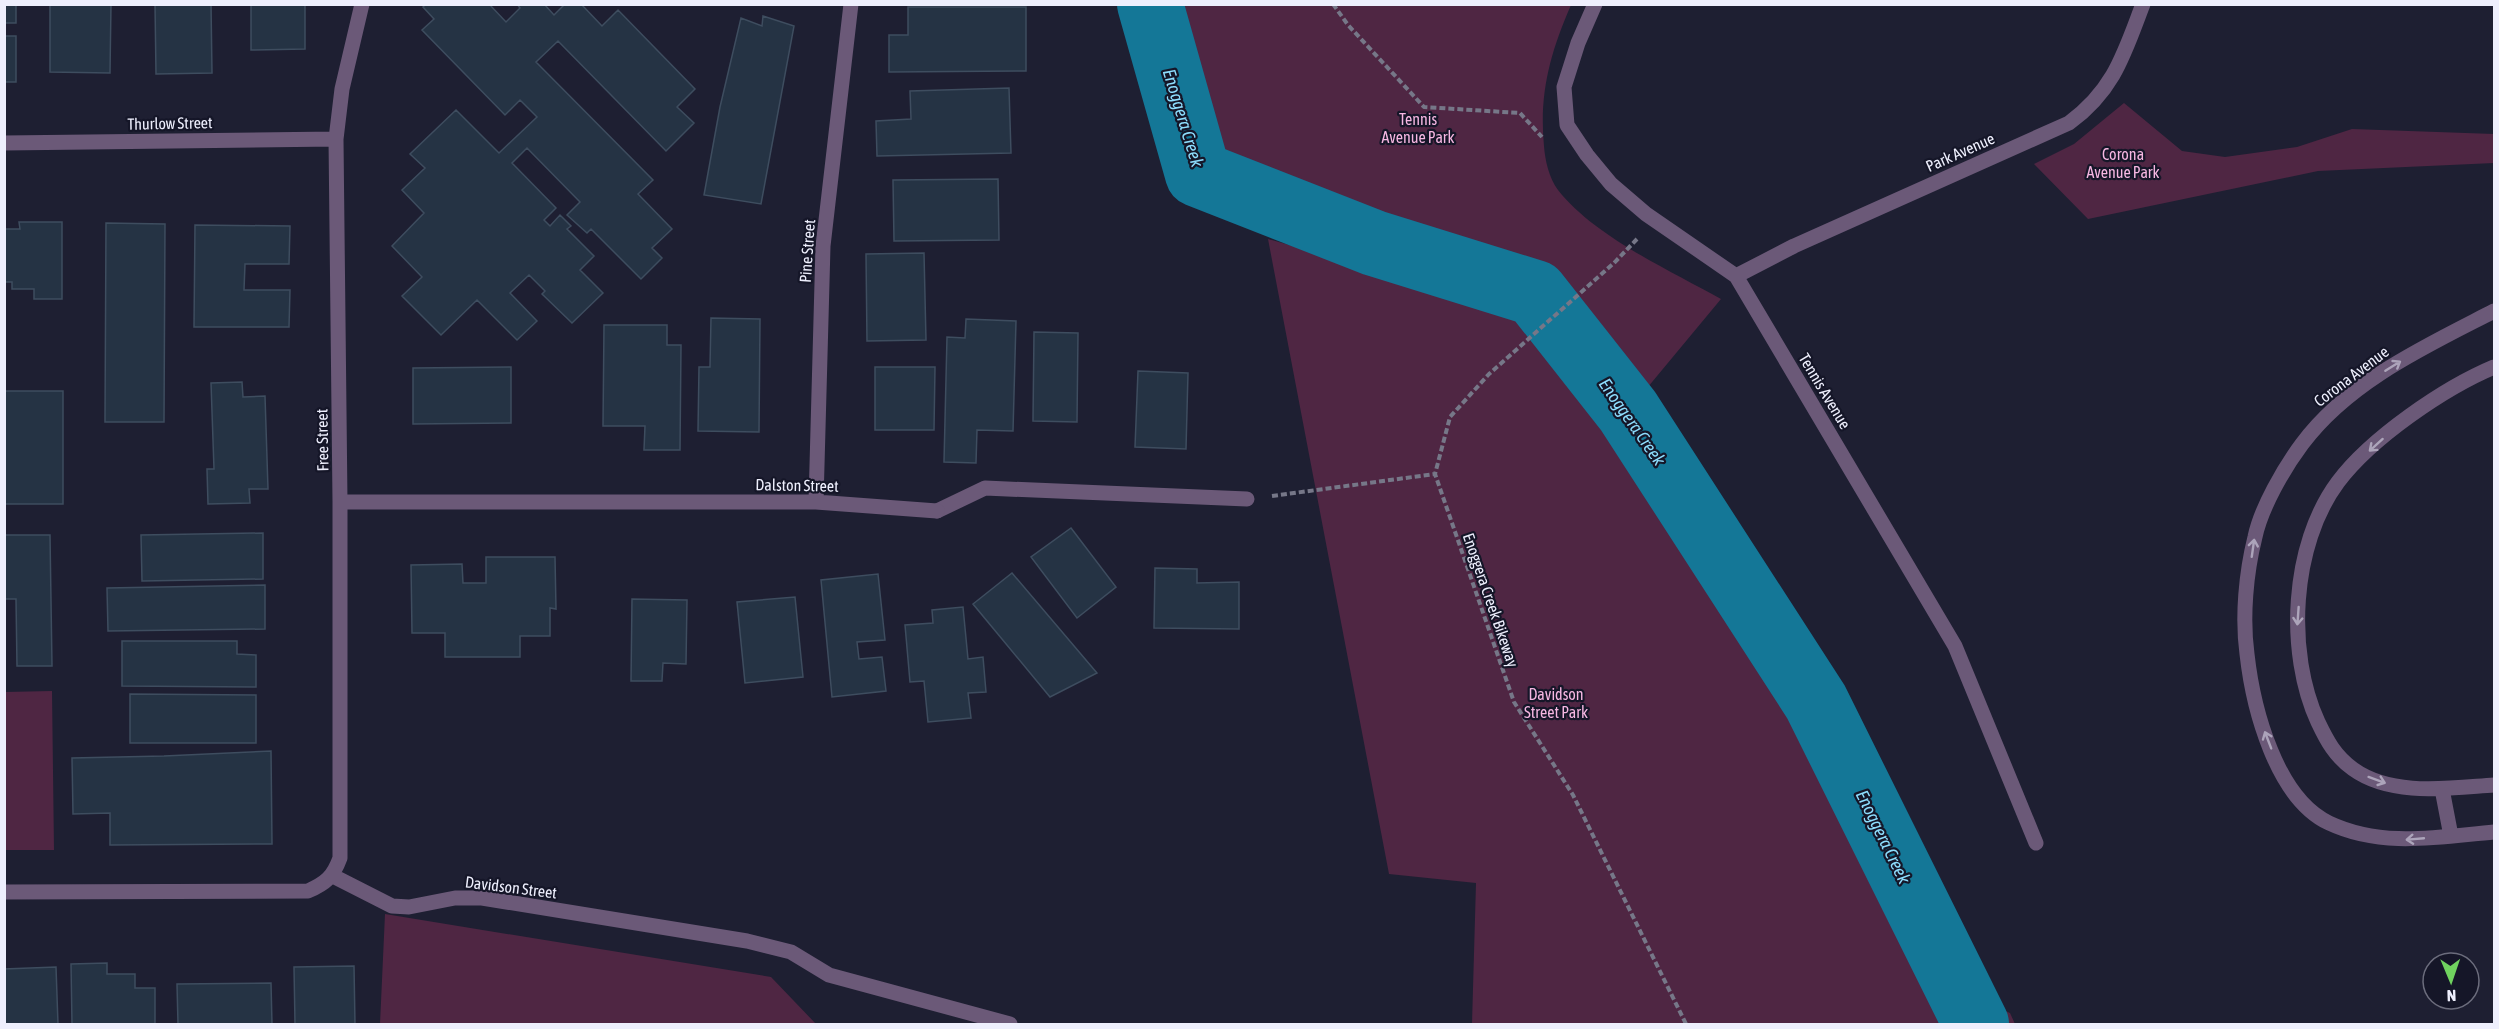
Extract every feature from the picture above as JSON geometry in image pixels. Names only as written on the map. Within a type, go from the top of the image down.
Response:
[{"type":"street","name":"Free Street","points":[[333,876],[340,858],[340,502],[336,140],[342,89],[362,4]]},
{"type":"street","name":"Pine Street","points":[[816,502],[823,246],[851,4]]},
{"type":"street","name":"Tennis Avenue","points":[[1595,4],[1578,43],[1564,87],[1567,125],[1587,155],[1611,184],[1646,214],[1736,276],[1955,646],[2036,843]]},
{"type":"street","name":"Park Avenue","points":[[1736,276],[1794,246],[2069,123],[2090,108],[2115,72],[2143,4]]},
{"type":"street","name":"Thurlow Street","points":[[4,143],[336,140]]},
{"type":"street","name":"Corona Avenue","points":[[2494,311],[2428,345],[2376,376],[2336,408],[2311,433],[2301,445],[2270,497],[2255,535],[2246,594],[2246,652],[2256,710],[2279,766],[2300,802],[2327,822],[2360,836],[2406,840],[2494,832]]},
{"type":"street","points":[[2494,368],[2457,385],[2414,413],[2363,456],[2337,482],[2323,506],[2311,536],[2300,597],[2297,632],[2300,659],[2311,706],[2331,749],[2353,769],[2378,782],[2407,788],[2442,789],[2494,785]]},
{"type":"street","name":"Dalston Street","points":[[340,502],[816,502],[937,510],[985,488],[1247,499]]},
{"type":"street","points":[[2442,789],[2451,836]]},
{"type":"street","points":[[4,892],[308,891],[325,884],[333,876]]},
{"type":"street","name":"Davidson Street","points":[[333,876],[392,906],[409,907],[456,898],[482,898],[747,941],[791,952],[829,975],[1010,1024]]},
{"type":"path","points":[[1333,4],[1348,25],[1424,107],[1520,113],[1543,138]]},
{"type":"path","points":[[1247,499],[1435,474],[1450,417],[1489,374],[1638,240],[1630,231]]},
{"type":"path","name":"Enoggera Creek Bikeway","points":[[1435,474],[1514,702],[1573,795],[1686,1024]]},
{"type":"green space","name":"Tennis Avenue Park","points":[[1150,5],[1571,5],[1552,57],[1543,109],[1546,163],[1552,180],[1573,207],[1612,237],[1721,299],[1628,411],[1535,293],[1374,243],[1198,174]]},
{"type":"green space","name":"Corona Avenue Park","points":[[2124,103],[2182,151],[2225,157],[2297,147],[2352,129],[2494,134],[2494,163],[2318,171],[2088,219],[2034,164],[2074,144]]},
{"type":"green space","name":"Davidson Street Park","points":[[1268,239],[1541,316],[1783,695],[1915,970],[2010,1013],[2015,1024],[1472,1024],[1476,883],[1389,874]]},
{"type":"green space","points":[[52,691],[54,850],[5,850],[5,692]]},
{"type":"green space","points":[[385,914],[771,977],[816,1024],[380,1024]]},
{"type":"building","points":[[4,4],[16,4],[16,23],[4,23]]},
{"type":"building","points":[[50,4],[111,4],[110,73],[50,72]]},
{"type":"building","points":[[155,4],[211,4],[212,73],[156,74]]},
{"type":"building","points":[[251,4],[305,4],[305,49],[251,50]]},
{"type":"building","points":[[426,4],[489,4],[506,22],[520,8],[517,4],[544,4],[554,15],[565,4],[581,4],[602,26],[618,10],[695,89],[677,107],[694,123],[666,151],[558,41],[536,62],[653,180],[638,194],[672,229],[652,248],[662,258],[641,279],[591,229],[587,233],[567,215],[580,202],[527,148],[512,163],[556,208],[544,220],[550,226],[560,215],[571,226],[567,229],[594,256],[580,270],[603,293],[572,323],[542,294],[545,291],[529,275],[510,293],[537,321],[517,340],[477,300],[441,335],[402,296],[422,277],[392,246],[424,213],[402,190],[425,168],[410,154],[456,110],[499,153],[537,117],[520,100],[505,115],[422,30],[434,19],[423,7]]},
{"type":"building","points":[[908,7],[1026,7],[1026,71],[889,72],[889,35],[908,35]]},
{"type":"building","points":[[763,16],[794,26],[761,204],[704,195],[720,107],[741,18],[762,26]]},
{"type":"building","points":[[4,36],[16,36],[16,82],[4,82]]},
{"type":"building","points":[[1009,88],[1011,153],[877,156],[876,121],[911,119],[910,91]]},
{"type":"building","points":[[998,179],[999,240],[894,241],[893,180]]},
{"type":"building","points":[[19,222],[62,222],[62,299],[34,299],[34,289],[12,289],[12,282],[4,282],[4,229],[20,229]]},
{"type":"building","points":[[106,223],[165,224],[164,422],[105,422]]},
{"type":"building","points":[[195,225],[290,226],[289,264],[245,264],[244,290],[290,290],[289,327],[194,327]]},
{"type":"building","points":[[924,253],[926,340],[867,341],[866,254]]},
{"type":"building","points":[[711,318],[760,319],[759,432],[698,431],[699,367],[710,367]]},
{"type":"building","points":[[966,319],[1016,321],[1013,431],[977,430],[976,463],[944,462],[947,337],[965,338]]},
{"type":"building","points":[[604,325],[667,325],[667,345],[681,345],[680,450],[644,450],[645,426],[603,426]]},
{"type":"building","points":[[1034,332],[1078,333],[1077,422],[1033,421]]},
{"type":"building","points":[[511,367],[511,423],[413,424],[413,368]]},
{"type":"building","points":[[875,367],[935,367],[934,430],[875,430]]},
{"type":"building","points":[[1138,371],[1188,373],[1186,449],[1135,447]]},
{"type":"building","points":[[242,382],[243,397],[265,396],[268,489],[249,489],[250,503],[208,504],[207,469],[214,469],[211,383]]},
{"type":"building","points":[[4,391],[63,391],[63,504],[4,504]]},
{"type":"building","points":[[1071,528],[1116,587],[1077,618],[1031,557]]},
{"type":"building","points":[[263,533],[263,579],[142,581],[141,535]]},
{"type":"building","points":[[4,535],[50,535],[52,666],[17,666],[16,599],[4,599]]},
{"type":"building","points":[[486,557],[555,557],[556,609],[550,608],[550,636],[520,636],[520,657],[445,657],[445,633],[412,633],[411,565],[462,564],[463,583],[486,583]]},
{"type":"building","points":[[1155,568],[1197,569],[1197,583],[1239,582],[1239,629],[1154,628]]},
{"type":"building","points":[[1012,573],[1097,673],[1050,697],[973,604]]},
{"type":"building","points":[[878,574],[885,640],[857,642],[859,659],[882,657],[886,691],[832,697],[821,580]]},
{"type":"building","points":[[265,585],[265,629],[108,631],[107,588]]},
{"type":"building","points":[[795,597],[803,677],[745,683],[737,602]]},
{"type":"building","points":[[632,599],[687,600],[686,664],[663,663],[662,681],[631,681]]},
{"type":"building","points":[[963,607],[968,659],[983,657],[986,692],[968,693],[971,718],[928,722],[924,681],[910,682],[905,625],[933,623],[932,610]]},
{"type":"building","points":[[122,641],[237,641],[237,654],[256,655],[256,687],[122,686]]},
{"type":"building","points":[[130,694],[256,695],[256,743],[130,743]]},
{"type":"building","points":[[271,751],[272,844],[110,845],[110,813],[73,814],[72,758]]},
{"type":"building","points":[[107,963],[107,974],[135,974],[135,988],[155,988],[155,1024],[72,1024],[71,964]]},
{"type":"building","points":[[354,966],[355,1024],[295,1024],[294,967]]},
{"type":"building","points":[[56,967],[58,1024],[4,1024],[4,969]]},
{"type":"building","points":[[271,983],[272,1024],[178,1024],[177,984]]},
{"type":"waterway","name":"Enoggera Creek","points":[[1150,4],[1198,174],[1374,243],[1535,293],[1628,411],[1816,702],[1976,1024]]}]
